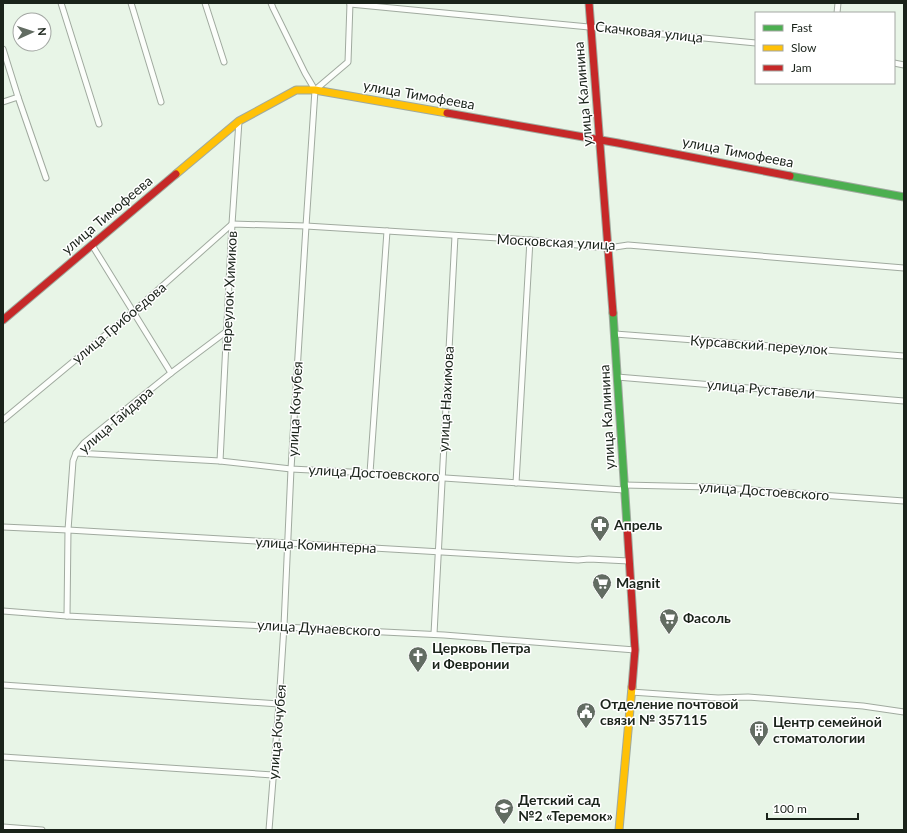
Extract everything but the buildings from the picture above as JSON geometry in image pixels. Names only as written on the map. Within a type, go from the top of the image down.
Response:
[{"type":"street","points":[[61,3],[99,124]]},
{"type":"street","points":[[131,3],[161,102]]},
{"type":"street","points":[[205,3],[224,62]]},
{"type":"street","points":[[272,3],[273,8],[315,90],[348,62],[350,4]]},
{"type":"street","name":"улица Калинина","points":[[589,3],[615,334],[635,650],[619,830]]},
{"type":"street","name":"Скачковая улица","points":[[350,4],[755,43]]},
{"type":"street","points":[[3,49],[46,178]]},
{"type":"street","name":"улица Тимофеева","points":[[3,320],[239,121],[296,90],[315,90],[600,139],[904,197]]},
{"type":"street","name":"улица Кочубея","points":[[269,830],[284,626],[291,469],[315,90]]},
{"type":"street","points":[[3,102],[18,97]]},
{"type":"street","name":"переулок Химиков","points":[[220,461],[232,224],[239,121]]},
{"type":"street","name":"Московская улица","points":[[232,224],[306,226],[530,240],[596,247],[628,245],[904,268]]},
{"type":"street","name":"улица Грибоедова","points":[[3,420],[133,312],[232,224]]},
{"type":"street","points":[[370,473],[387,231]]},
{"type":"street","name":"улица Нахимова","points":[[434,634],[455,236]]},
{"type":"street","points":[[516,483],[530,240]]},
{"type":"street","points":[[92,245],[171,373]]},
{"type":"street","name":"улица Гайдара","points":[[67,616],[68,530],[73,461],[76,453],[84,443],[171,373],[227,331]]},
{"type":"street","name":"Курсавский переулок","points":[[615,334],[904,356]]},
{"type":"street","name":"улица Руставели","points":[[617,377],[904,401]]},
{"type":"street","name":"улица Достоевского","points":[[76,453],[220,461],[291,469],[442,477],[516,483],[624,488],[711,487],[904,501]]},
{"type":"street","name":"улица Коминтерна","points":[[3,527],[578,560],[589,559],[629,561]]},
{"type":"street","name":"улица Дунаевского","points":[[3,611],[67,616],[434,634],[635,650]]},
{"type":"street","points":[[3,685],[279,704]]},
{"type":"street","points":[[631,692],[718,698],[748,697],[863,706],[904,712]]},
{"type":"street","points":[[3,756],[273,775]]},
{"type":"street","points":[[3,827],[42,830]]},
{"type":"traffic: fast","points":[[790,176],[904,197]]},
{"type":"traffic: fast","points":[[613,313],[627,525]]},
{"type":"traffic: slow","points":[[176,174],[239,121],[296,90],[315,90],[447,113]]},
{"type":"traffic: slow","points":[[619,830],[632,687]]},
{"type":"traffic: jam","points":[[589,3],[613,313]]},
{"type":"traffic: jam","points":[[447,113],[618,143],[790,176]]},
{"type":"traffic: jam","points":[[3,320],[176,174]]},
{"type":"traffic: jam","points":[[627,525],[635,650],[632,687]]},
{"type":"place","name":"Апрель","points":[[600,542]]},
{"type":"place","name":"Magnit","points":[[602,600]]},
{"type":"place","name":"Фасоль","points":[[669,635]]},
{"type":"place","name":"Церковь Петра и Февронии","points":[[418,673]]},
{"type":"place","name":"Отделение почтовой связи № 357115","points":[[586,729]]},
{"type":"place","name":"Центр cемейной cтоматологии","points":[[759,747]]},
{"type":"place","name":"Детский сад №2 «Теремок»","points":[[504,825]]}]
